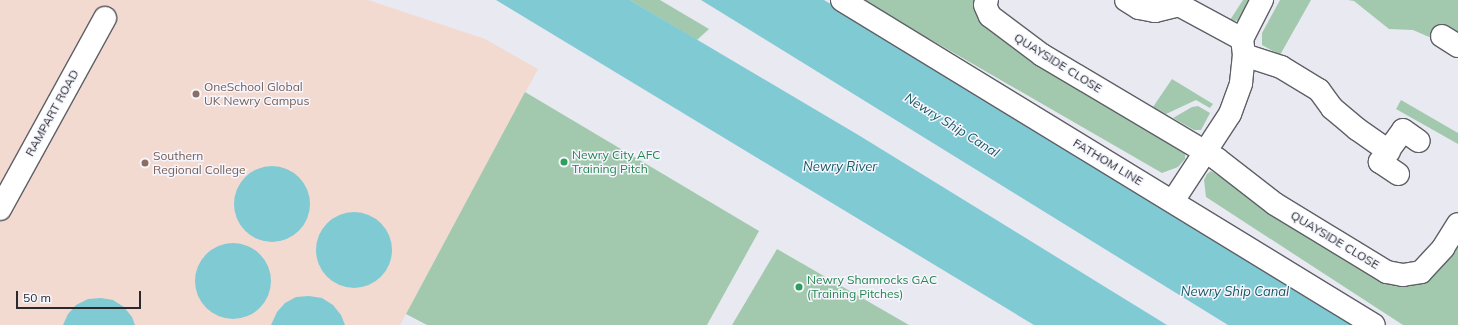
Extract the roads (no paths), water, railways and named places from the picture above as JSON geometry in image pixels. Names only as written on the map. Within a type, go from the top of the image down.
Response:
[{"type":"street","name":"FATHOM LINE","points":[[842,0],[1374,325]]},
{"type":"street","name":"QUAYSIDE CLOSE","points":[[987,0],[985,5],[990,16],[1016,37],[1042,55],[1206,152],[1230,168],[1275,204],[1387,272],[1403,275],[1421,272],[1443,248],[1458,224]]},
{"type":"street","points":[[1126,0],[1139,8],[1155,11],[1179,5],[1243,47],[1281,67],[1319,90],[1332,108],[1389,151]]},
{"type":"street","points":[[1172,201],[1230,114],[1241,83],[1243,47],[1262,0]]},
{"type":"street","name":"RAMPART ROAD","points":[[0,209],[105,18]]},
{"type":"street","points":[[1398,174],[1380,162],[1403,130],[1419,141]]},
{"type":"water","name":"Newry River","points":[[496,0],[630,0],[860,136],[1167,325],[1034,325]]},
{"type":"water","name":"Newry Ship Canal","points":[[701,0],[824,0],[1353,325],[1228,325]]},
{"type":"water","points":[[272,166],[286,169],[299,177],[307,190],[310,204],[307,218],[299,231],[286,239],[272,242],[258,239],[245,231],[237,218],[234,204],[237,190],[245,177],[258,169]]},
{"type":"water","points":[[354,212],[368,215],[381,223],[389,236],[392,250],[389,264],[381,277],[368,285],[354,288],[340,285],[327,277],[319,264],[316,250],[319,236],[327,223],[340,215]]},
{"type":"water","points":[[233,243],[247,246],[260,254],[268,267],[271,281],[268,295],[260,308],[247,316],[233,319],[219,316],[206,308],[198,295],[195,281],[198,267],[206,254],[219,246]]},
{"type":"water","points":[[309,296],[322,298],[333,305],[341,315],[345,325],[271,325],[277,312],[285,303],[296,297]]},
{"type":"water","points":[[101,298],[113,300],[124,307],[132,317],[135,325],[63,325],[68,314],[76,305],[88,299]]},
{"type":"place","name":"OneSchool Global UK Newry Campus","points":[[196,94]]},
{"type":"place","name":"Newry City AFC Training Pitch","points":[[564,162]]},
{"type":"place","name":"Southern Regional College","points":[[145,163]]},
{"type":"place","name":"Newry Shamrocks GAC (Training Pitches)","points":[[799,287]]}]
